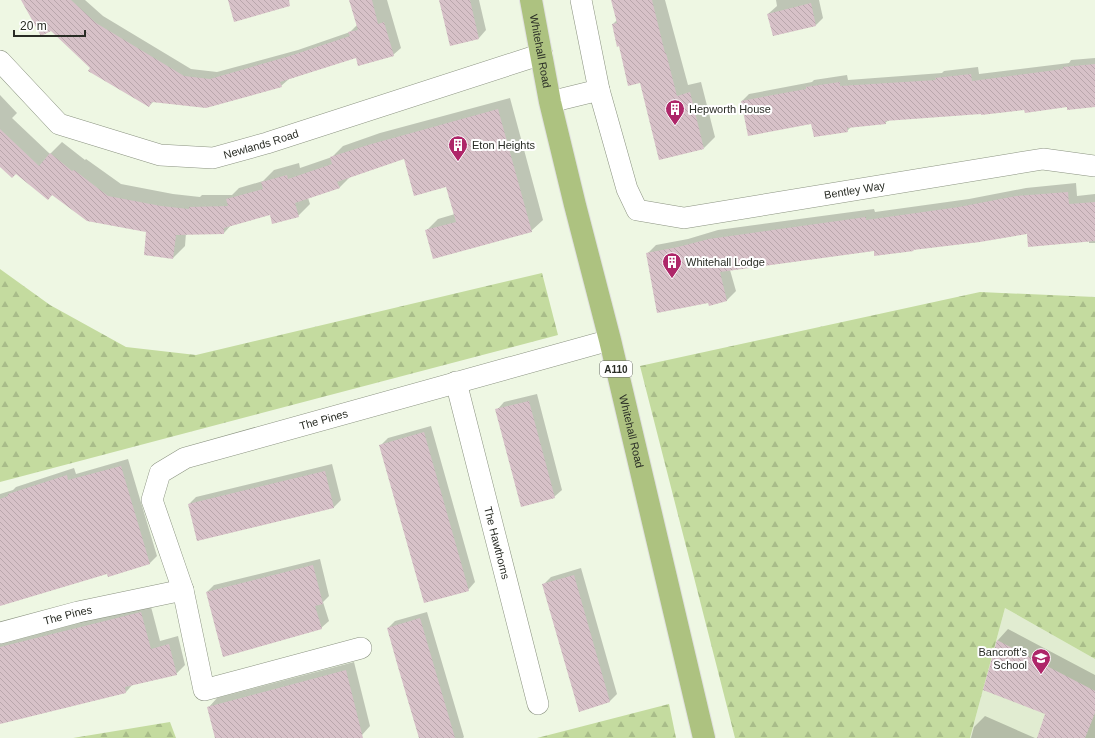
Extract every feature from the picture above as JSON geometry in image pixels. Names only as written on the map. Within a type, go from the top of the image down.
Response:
[{"type":"main road","name":"Whitehall Road","points":[[531,0],[550,102],[610,340],[704,738]]},
{"type":"street","points":[[581,0],[599,90]]},
{"type":"street","name":"Newlands Road","points":[[0,61],[59,124],[160,155],[213,158],[268,143],[542,54]]},
{"type":"street","name":"Whitehall Road","points":[[550,102],[599,90]]},
{"type":"street","name":"Bentley Way","points":[[599,90],[627,189],[637,210],[684,218],[1043,159],[1095,166]]},
{"type":"street","name":"The Pines","points":[[360,648],[204,690],[183,590],[152,500],[160,473],[185,458],[610,340]]},
{"type":"street","name":"The Hawthorns","points":[[456,382],[538,704]]},
{"type":"street","name":"The Pines","points":[[0,633],[78,612],[183,590]]},
{"type":"shaded area","name":"Bancroft's School","points":[[1005,608],[1095,659],[1095,738],[970,738]]},
{"type":"green space","points":[[0,269],[50,305],[126,347],[196,355],[542,273],[558,335],[0,482]]},
{"type":"green space","points":[[980,292],[1095,297],[1095,659],[1005,608],[970,738],[735,738],[640,366]]},
{"type":"green space","points":[[669,704],[676,738],[537,738]]},
{"type":"green space","points":[[170,722],[176,738],[73,738]]},
{"type":"building","points":[[21,0],[71,0],[96,23],[184,76],[210,79],[290,56],[350,36],[348,32],[358,30],[349,0],[372,0],[378,24],[384,22],[394,56],[358,66],[356,58],[280,82],[282,87],[206,108],[152,102],[149,107],[88,71],[90,68],[51,31],[41,36]]},
{"type":"building","points":[[228,0],[289,0],[290,6],[234,22]]},
{"type":"building","points":[[439,0],[470,0],[479,39],[450,46]]},
{"type":"building","points":[[611,0],[652,0],[677,96],[690,92],[704,149],[659,160],[640,83],[628,86],[619,46],[617,47],[612,24],[617,23]]},
{"type":"building","points":[[811,3],[816,26],[773,36],[767,14]]},
{"type":"building","points":[[1095,64],[1095,107],[1067,110],[1067,107],[1025,113],[1024,110],[981,115],[885,121],[886,124],[847,128],[848,132],[814,137],[811,124],[748,136],[741,101],[806,89],[806,87],[840,82],[840,86],[936,80],[935,78],[971,74],[972,81],[1063,69],[1063,67]]},
{"type":"building","points":[[498,109],[532,232],[433,259],[425,230],[456,222],[446,187],[414,196],[404,159],[337,182],[340,188],[295,203],[299,217],[272,224],[270,215],[224,228],[224,234],[176,235],[173,259],[144,255],[146,232],[87,221],[52,195],[48,200],[16,174],[12,178],[0,167],[0,129],[39,166],[50,153],[72,171],[74,170],[108,196],[161,206],[189,209],[189,207],[228,206],[226,199],[263,189],[261,182],[287,175],[288,179],[332,164],[330,157]]},
{"type":"building","points":[[1068,192],[1069,204],[1095,202],[1095,241],[1028,247],[1027,234],[980,242],[874,256],[874,251],[720,272],[727,301],[709,306],[708,303],[657,313],[646,253],[709,239],[866,217],[866,220],[959,207],[1016,196]]},
{"type":"building","points":[[529,401],[555,498],[521,507],[495,409]]},
{"type":"building","points":[[424,432],[469,591],[424,603],[379,445]]},
{"type":"building","points":[[121,466],[150,564],[108,577],[107,574],[0,606],[0,499],[8,496],[8,494],[67,475],[68,480]]},
{"type":"building","points":[[325,471],[334,508],[197,541],[188,504]]},
{"type":"building","points":[[313,565],[323,604],[315,606],[322,629],[223,657],[206,592]]},
{"type":"building","points":[[574,575],[610,702],[579,712],[542,584]]},
{"type":"building","points":[[141,612],[151,649],[169,644],[177,675],[125,687],[126,693],[0,724],[0,647]]},
{"type":"building","points":[[420,618],[455,738],[419,738],[398,667],[387,628]]},
{"type":"building","points":[[997,640],[1095,691],[1095,713],[1085,738],[1037,738],[1045,714],[983,690]]},
{"type":"building","points":[[346,670],[363,738],[215,738],[207,707]]},
{"type":"place","name":"Hepworth House","points":[[675,126]]},
{"type":"place","name":"Eton Heights","points":[[458,162]]},
{"type":"place","name":"Whitehall Lodge","points":[[672,279]]},
{"type":"place","name":"Bancroft's School","points":[[1041,675]]}]
